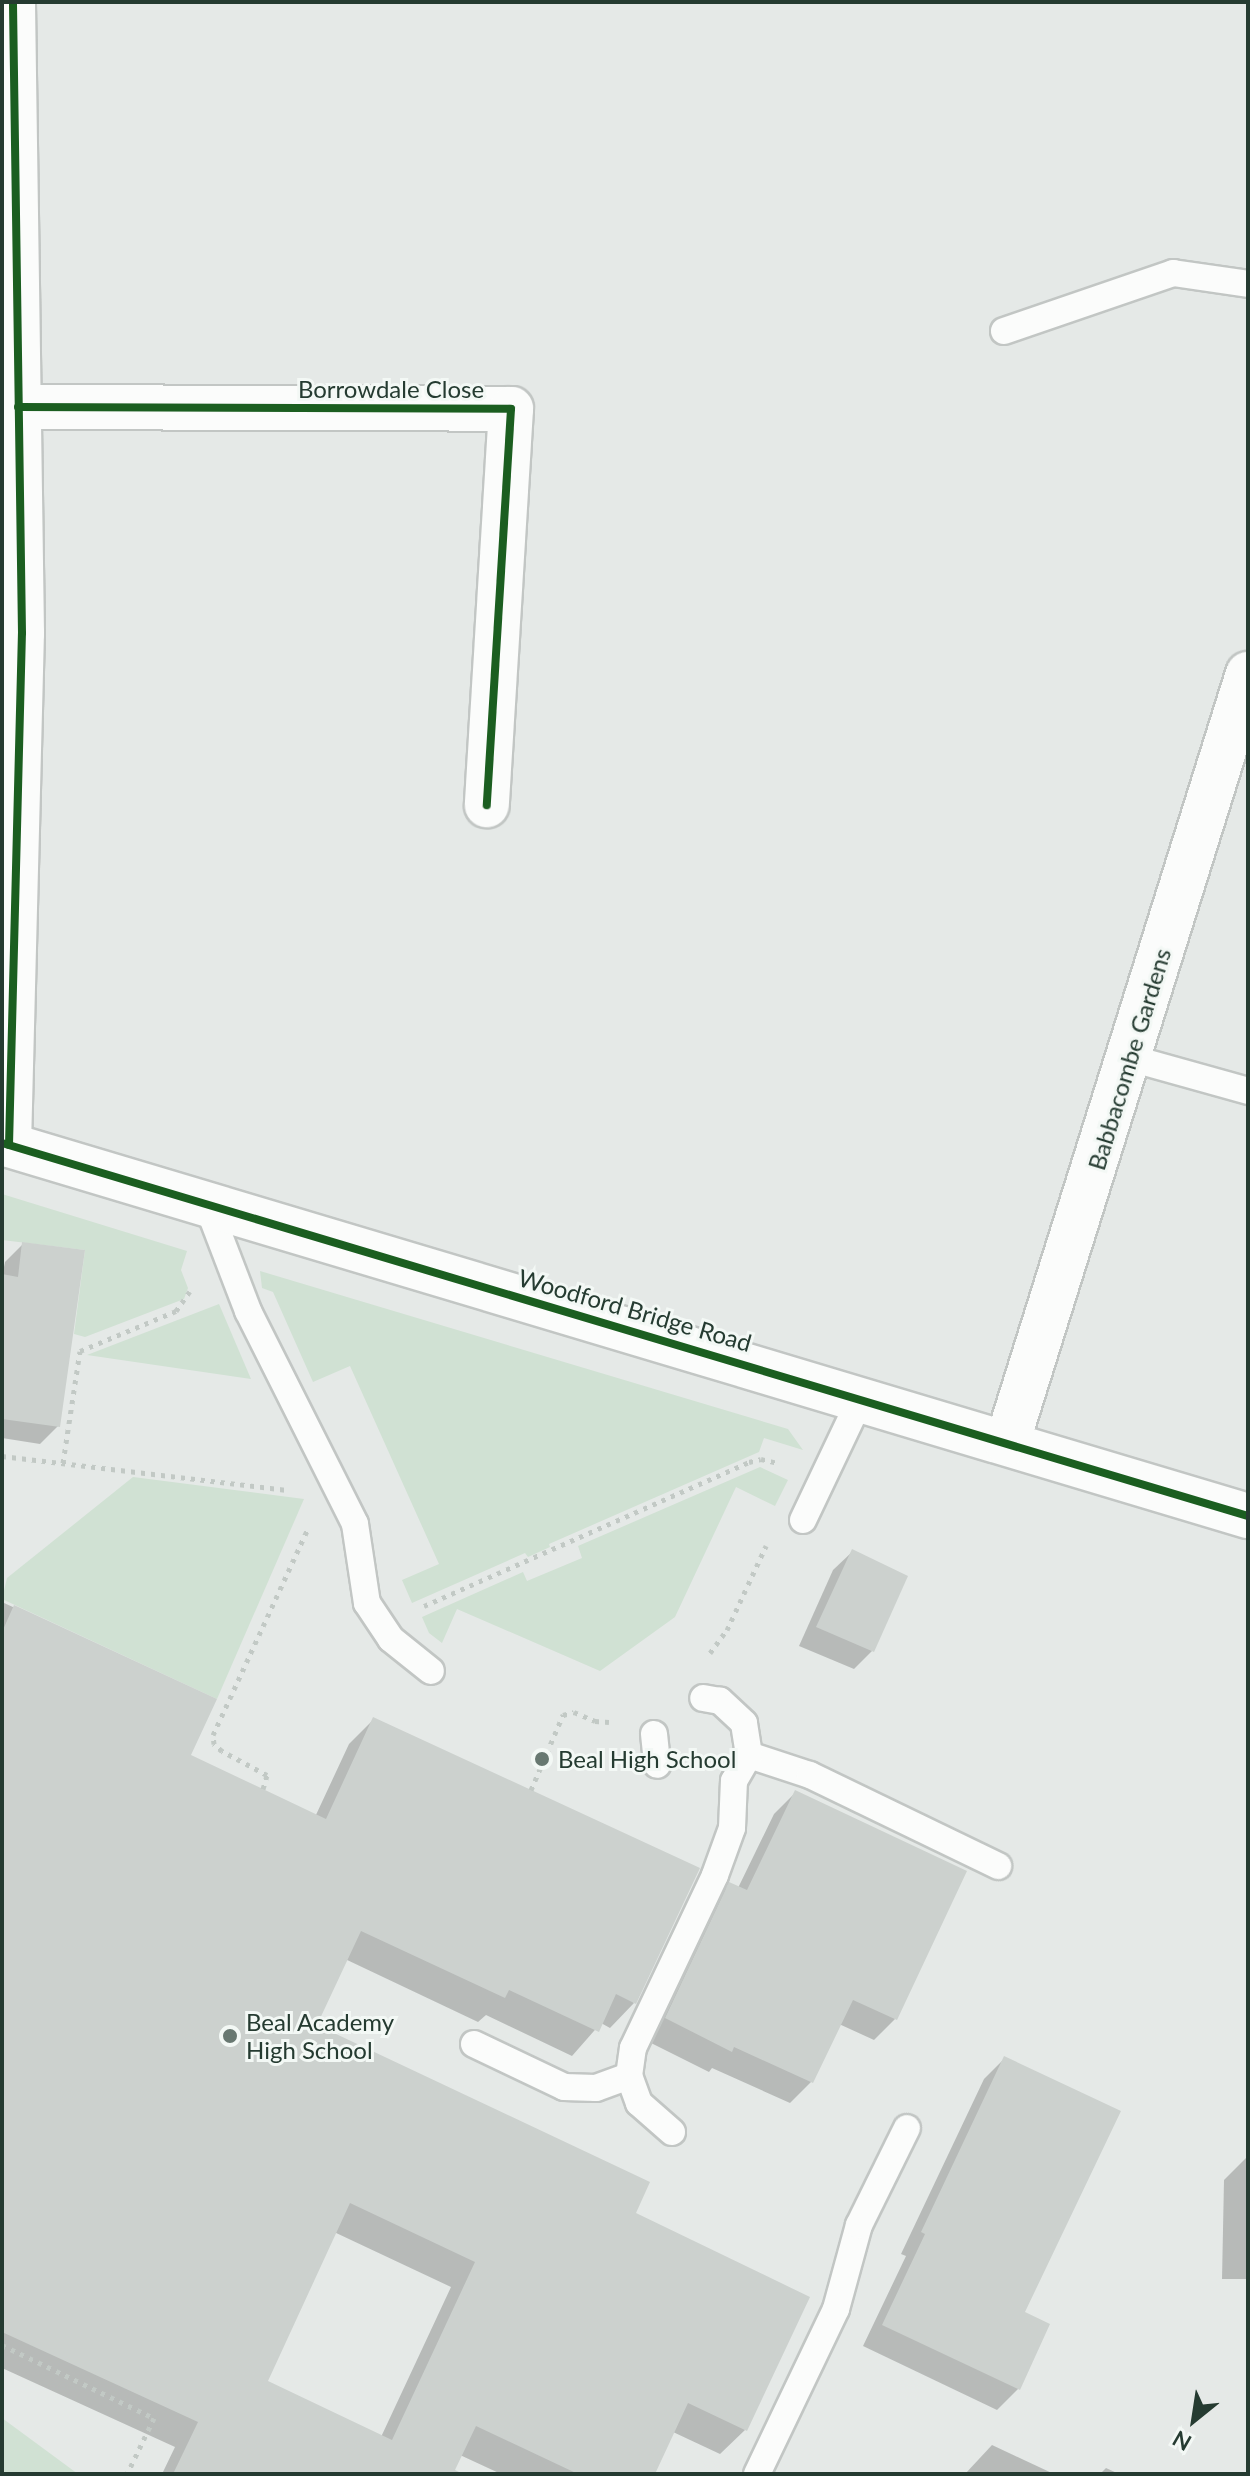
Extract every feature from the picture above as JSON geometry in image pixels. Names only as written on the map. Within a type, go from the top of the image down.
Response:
[{"type":"street","points":[[6,1144],[18,407],[13,2]]},
{"type":"street","name":"Borrowdale Close","points":[[18,407],[511,409],[487,805]]},
{"type":"street","name":"Babbacombe Gardens","points":[[1007,1443],[1248,674]]},
{"type":"street","name":"Woodford Bridge Road","points":[[6,1144],[1248,1516]]},
{"type":"lane","points":[[1004,331],[1173,273],[1248,284]]},
{"type":"lane","points":[[1130,1058],[1248,1091]]},
{"type":"lane","points":[[207,1204],[248,1311],[355,1524],[367,1603],[379,1626],[408,1655],[431,1671]]},
{"type":"lane","points":[[803,1520],[861,1398]]},
{"type":"lane","points":[[672,2132],[639,2103],[629,2076],[633,2048],[715,1875],[732,1828],[734,1781],[749,1755],[744,1723],[720,1701],[703,1698]]},
{"type":"lane","points":[[654,1734],[657,1765]]},
{"type":"lane","points":[[749,1755],[810,1775],[998,1866]]},
{"type":"lane","points":[[474,2044],[564,2087],[596,2088],[629,2076]]},
{"type":"lane","points":[[757,2474],[836,2309],[859,2225],[907,2128]]},
{"type":"path","points":[[63,1463],[80,1351],[182,1308],[198,1272],[224,1253]]},
{"type":"path","points":[[2,1456],[296,1491]]},
{"type":"path","points":[[263,1789],[267,1775],[222,1751],[214,1744],[213,1735],[313,1517],[411,1608],[422,1607],[749,1462],[761,1459],[775,1462],[820,1485]]},
{"type":"path","points":[[704,1659],[727,1630],[766,1545]]},
{"type":"path","points":[[531,1790],[563,1715],[574,1712],[606,1723],[617,1719]]},
{"type":"path","points":[[2,2345],[154,2418],[127,2474]]},
{"type":"green space","points":[[2,1194],[187,1251],[181,1270],[188,1288],[184,1299],[85,1337],[74,1334],[85,1250],[2,1240]]},
{"type":"green space","points":[[260,1271],[788,1429],[803,1450],[764,1438],[759,1452],[549,1544],[550,1547],[528,1557],[525,1553],[412,1603],[402,1580],[439,1564],[350,1366],[313,1382],[273,1292],[262,1288]]},
{"type":"green space","points":[[219,1304],[251,1379],[87,1355]]},
{"type":"green space","points":[[760,1467],[788,1480],[775,1506],[736,1487],[675,1617],[600,1671],[457,1609],[442,1643],[429,1633],[422,1617],[523,1572],[527,1581],[582,1558],[578,1546]]},
{"type":"green space","points":[[133,1477],[304,1499],[217,1699],[2,1599],[7,1578]]},
{"type":"green space","points":[[2,2418],[78,2474],[2,2474]]},
{"type":"building","points":[[22,1242],[85,1250],[60,1427],[2,1419],[2,1274],[18,1277]]},
{"type":"building","points":[[852,1549],[908,1576],[874,1652],[816,1627]]},
{"type":"building","name":"Beal Academy High School","points":[[14,1605],[217,1699],[191,1755],[326,1819],[373,1717],[700,1868],[636,2004],[616,1994],[599,2032],[509,1990],[505,1998],[361,1931],[317,2025],[650,2182],[636,2213],[810,2297],[747,2431],[688,2403],[655,2474],[578,2474],[476,2426],[455,2470],[463,2474],[173,2474],[198,2422],[2,2332],[2,1632]],"holes":[[[350,2203],[475,2262],[392,2440],[268,2381]]]},
{"type":"building","points":[[795,1790],[967,1871],[897,2020],[853,2000],[813,2083],[734,2047],[732,2052],[665,2018],[729,1882],[747,1890]]},
{"type":"building","points":[[1004,2056],[1121,2111],[1025,2312],[1050,2324],[1020,2390],[882,2325],[925,2234],[921,2232]]},
{"type":"cycle path","points":[[9,1145],[22,633],[13,2]]},
{"type":"cycle path","points":[[18,407],[511,409],[487,805]]},
{"type":"cycle path","points":[[2,1143],[1248,1516]]},
{"type":"place","name":"Beal High School","points":[[542,1759]]},
{"type":"place","name":"Beal Academy High School","points":[[230,2036]]}]
